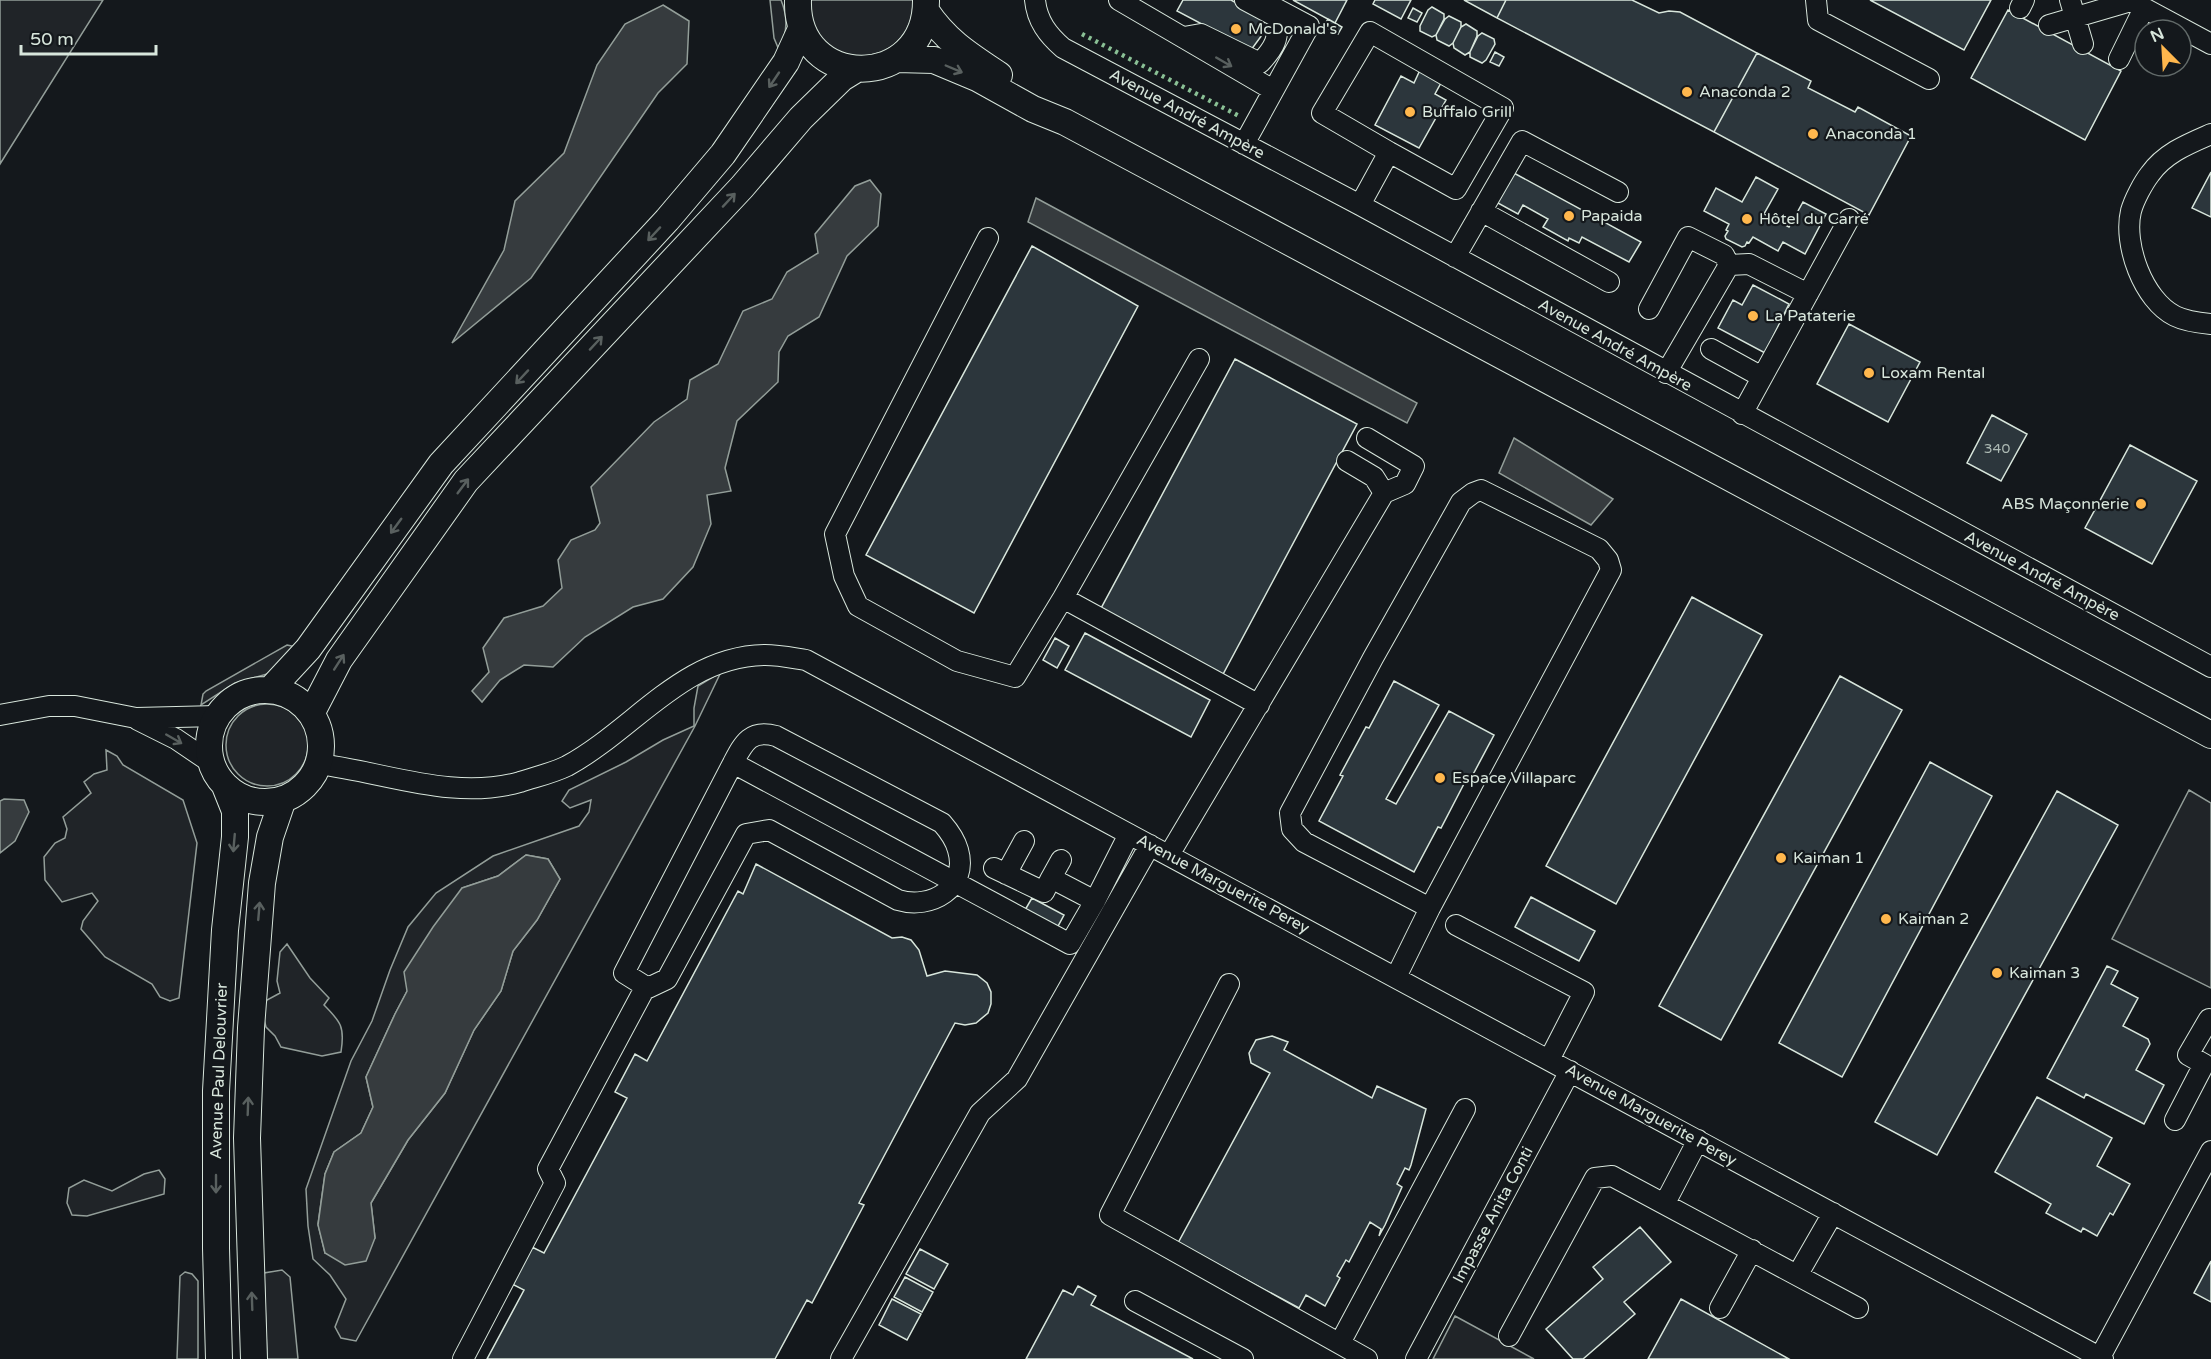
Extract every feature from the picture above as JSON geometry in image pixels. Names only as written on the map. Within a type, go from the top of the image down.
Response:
[{"type":"main road","points":[[796,11],[814,49],[832,63],[855,70],[877,68],[897,59],[912,46],[922,30],[926,5]]},
{"type":"main road","points":[[926,5],[938,30],[959,49],[1041,100],[1065,122]]},
{"type":"main road","points":[[270,690],[308,650],[441,464],[679,207],[723,154],[786,62],[796,11]]},
{"type":"main road","points":[[897,59],[934,60],[976,78],[1033,109],[1065,122],[2211,735]]},
{"type":"main road","points":[[311,714],[339,660],[466,481],[742,187],[801,118],[842,78],[855,70]]},
{"type":"main road","points":[[270,690],[293,697],[311,714],[318,729],[321,746],[318,764],[310,779],[298,791],[284,799],[263,802],[243,798],[225,786],[216,775],[210,762],[209,738],[217,716],[231,701],[249,692],[270,690]]},
{"type":"main road","name":"Avenue Paul Delouvrier","points":[[219,1359],[216,1091],[225,930],[235,837],[235,811],[225,786]]},
{"type":"main road","name":"Avenue Paul Delouvrier","points":[[254,1359],[247,1138],[250,1028],[262,883],[270,837],[284,799]]},
{"type":"street","points":[[1119,0],[1273,90]]},
{"type":"street","points":[[1181,37],[1201,34],[1260,63],[1271,51],[1278,34],[1277,17],[1245,0]]},
{"type":"street","points":[[1244,144],[1309,26],[1260,0]]},
{"type":"street","points":[[1816,0],[1818,20],[1929,80]]},
{"type":"street","name":"Avenue André Ampère","points":[[1035,3],[1041,23],[1050,37],[1063,48],[1360,205],[2211,667]]},
{"type":"street","points":[[2119,59],[2135,3]]},
{"type":"street","points":[[2049,25],[2073,9],[2135,3],[2211,44]]},
{"type":"street","points":[[2073,9],[2083,44]]},
{"type":"street","points":[[1370,32],[1503,108],[1456,189],[1389,152],[1322,113],[1370,32]]},
{"type":"street","points":[[2211,134],[2173,151],[2150,174],[2132,211],[2129,237],[2140,276],[2156,302],[2175,316],[2211,324]]},
{"type":"street","points":[[1455,257],[1522,141],[1618,192]]},
{"type":"street","points":[[1360,205],[1389,152]]},
{"type":"street","points":[[1481,211],[1609,282]]},
{"type":"street","points":[[1742,414],[1849,219]]},
{"type":"street","points":[[1649,309],[1688,237],[1725,255],[1729,265]]},
{"type":"street","points":[[988,238],[835,534],[844,576],[858,606],[957,661],[1016,677],[1199,359]]},
{"type":"street","points":[[1729,265],[1749,264],[1808,294]]},
{"type":"street","points":[[1666,373],[1729,265]]},
{"type":"street","points":[[1711,349],[1762,377]]},
{"type":"street","points":[[1169,855],[1384,493],[1405,484],[1414,466],[1366,438]]},
{"type":"street","points":[[1347,461],[1374,477],[1384,493]]},
{"type":"street","points":[[1396,977],[1430,908],[1611,570],[1608,561],[1599,549],[1481,490],[1461,502],[1373,658],[1290,813],[1292,830],[1304,842],[1430,908]]},
{"type":"street","points":[[1063,598],[1259,705]]},
{"type":"street","name":"Avenue Marguerite Perey","points":[[318,764],[428,785],[478,788],[517,782],[565,767],[584,756],[692,674],[718,662],[767,655],[806,660],[2100,1358]]},
{"type":"street","points":[[0,714],[49,706],[75,706],[136,718],[217,716]]},
{"type":"street","points":[[136,718],[210,762]]},
{"type":"street","points":[[765,733],[776,736],[942,823],[952,835],[959,852],[959,868],[955,882],[938,899],[926,903],[910,904],[898,900],[769,830],[746,834],[667,979],[648,988],[624,973],[743,743],[765,733]]},
{"type":"street","points":[[733,763],[1070,944],[1129,834]]},
{"type":"street","points":[[1024,841],[1000,871],[1044,892],[1061,860]]},
{"type":"street","points":[[841,1359],[980,1113],[1017,1079],[1150,845]]},
{"type":"street","points":[[1051,878],[1095,901]]},
{"type":"street","points":[[1456,925],[1584,992],[1549,1060]]},
{"type":"street","points":[[1229,984],[1110,1215],[1367,1359]]},
{"type":"street","points":[[463,1359],[555,1183],[548,1169],[645,986]]},
{"type":"street","points":[[2175,1120],[2204,1064],[2188,1055],[2209,1019],[2211,1020]]},
{"type":"street","name":"Impasse Anita Conti","points":[[1416,1359],[1570,1071]]},
{"type":"street","points":[[1340,1343],[1466,1109]]},
{"type":"street","points":[[1665,1203],[1698,1140]]},
{"type":"street","points":[[2100,1358],[2204,1181],[2211,1152]]},
{"type":"street","points":[[1509,1336],[1595,1178],[1612,1176],[1858,1308]]},
{"type":"street","points":[[1798,1274],[1833,1213]]},
{"type":"street","points":[[1720,1308],[1752,1250]]},
{"type":"street","points":[[1135,1301],[1243,1359]]},
{"type":"shaded area","points":[[0,0],[103,0],[0,164]]},
{"type":"shaded area","points":[[770,0],[781,0],[785,13],[786,25],[779,50],[774,38]]},
{"type":"shaded area","points":[[810,0],[913,0],[910,21],[901,38],[887,49],[870,55],[852,55],[836,50],[822,40],[813,23]]},
{"type":"shaded area","points":[[663,5],[689,21],[687,64],[658,93],[531,278],[452,343],[504,250],[515,201],[564,153],[597,65],[625,24]]},
{"type":"shaded area","points":[[870,180],[881,194],[878,226],[847,256],[819,317],[788,336],[779,352],[778,382],[737,421],[725,468],[731,491],[707,495],[711,524],[693,567],[663,599],[633,607],[585,637],[553,667],[524,665],[500,680],[482,702],[472,691],[489,672],[483,648],[504,618],[543,606],[562,588],[558,560],[571,540],[595,530],[600,523],[591,487],[654,422],[687,399],[690,380],[718,364],[743,311],[772,299],[787,272],[818,253],[815,234],[855,186]]},
{"type":"shaded area","points":[[1036,198],[1417,403],[1407,423],[1028,222]]},
{"type":"shaded area","points":[[1514,438],[1613,499],[1591,525],[1499,473]]},
{"type":"shaded area","points":[[287,645],[296,647],[276,669],[267,674],[235,683],[201,705],[203,694],[206,691]]},
{"type":"shaded area","points":[[721,672],[695,726],[356,1341],[341,1338],[335,1327],[346,1299],[330,1275],[313,1259],[306,1189],[351,1061],[372,1021],[408,927],[436,893],[493,856],[579,826],[589,812],[591,800],[570,808],[562,801],[569,790],[694,726],[698,686]],"holes":[[[526,855],[548,859],[560,879],[537,920],[513,951],[501,991],[474,1030],[445,1093],[408,1140],[371,1203],[375,1238],[325,1253],[318,1224],[325,1174],[334,1152],[361,1133],[373,1107],[366,1077],[395,1014],[462,888],[498,876]]]},
{"type":"shaded area","points":[[267,704],[283,708],[296,716],[304,729],[308,745],[304,761],[296,774],[283,782],[267,786],[251,782],[238,774],[230,761],[226,745],[230,729],[238,716],[251,708]]},
{"type":"shaded area","points":[[106,750],[117,756],[123,765],[183,800],[197,843],[179,998],[170,1001],[160,997],[152,984],[105,957],[81,929],[83,921],[98,901],[92,893],[62,902],[45,880],[44,857],[55,843],[65,838],[67,829],[63,817],[91,793],[84,782],[94,774],[107,770]]},
{"type":"shaded area","points":[[2189,790],[2211,803],[2211,988],[2112,939]]},
{"type":"shaded area","points":[[4,799],[24,800],[29,812],[15,841],[0,853],[0,801]]},
{"type":"shaded area","points":[[526,855],[548,859],[560,879],[537,920],[513,951],[501,991],[474,1030],[445,1093],[408,1140],[371,1203],[375,1238],[366,1261],[345,1265],[325,1253],[318,1225],[325,1174],[334,1152],[361,1133],[373,1107],[366,1077],[407,991],[404,972],[462,888],[498,876]]},
{"type":"shaded area","points":[[287,944],[310,978],[329,998],[324,1005],[334,1016],[342,1031],[341,1052],[322,1056],[281,1047],[266,1027],[262,1011],[267,1000],[280,993],[277,981],[280,952]]},
{"type":"shaded area","points":[[159,1170],[165,1179],[164,1194],[87,1216],[72,1215],[67,1203],[69,1188],[84,1180],[112,1191],[144,1174]]},
{"type":"shaded area","points":[[282,1270],[290,1277],[298,1359],[267,1359],[264,1273]]},
{"type":"shaded area","points":[[185,1272],[192,1274],[198,1281],[198,1359],[177,1359],[180,1276]]},
{"type":"shaded area","points":[[1455,1316],[1534,1359],[1433,1359]]},
{"type":"building","name":"McDonald's","points":[[1183,0],[1231,0],[1266,19],[1258,33],[1262,35],[1251,50],[1177,11]]},
{"type":"building","points":[[1293,0],[1347,0],[1335,23]]},
{"type":"building","points":[[1375,0],[1411,0],[1401,19],[1373,4]]},
{"type":"building","points":[[1464,0],[1506,0],[1497,18]]},
{"type":"building","name":"Anaconda 2","points":[[1506,0],[1632,0],[1659,13],[1680,12],[1757,53],[1714,132],[1497,18]]},
{"type":"building","points":[[1870,0],[1991,0],[1964,50]]},
{"type":"building","points":[[1432,7],[1444,14],[1444,19],[1436,35],[1432,37],[1420,31],[1420,26]]},
{"type":"building","points":[[1413,8],[1422,13],[1417,22],[1408,18]]},
{"type":"building","points":[[2008,10],[2121,71],[2085,140],[1971,78]]},
{"type":"building","points":[[1449,16],[1461,22],[1461,27],[1449,46],[1437,40],[1436,35]]},
{"type":"building","points":[[1328,19],[1342,27],[1338,34],[1324,26]]},
{"type":"building","points":[[1466,24],[1477,31],[1477,36],[1470,52],[1465,55],[1454,48],[1453,43],[1461,27]]},
{"type":"building","points":[[1482,33],[1494,39],[1495,44],[1482,63],[1470,57],[1470,52]]},
{"type":"building","points":[[1495,52],[1504,57],[1499,66],[1490,62]]},
{"type":"building","name":"Anaconda 1","points":[[1757,53],[1811,81],[1808,88],[1855,112],[1858,107],[1911,136],[1869,215],[1714,132]]},
{"type":"building","name":"Buffalo Grill","points":[[1420,70],[1442,81],[1435,94],[1446,100],[1419,148],[1375,125],[1401,76],[1414,83]]},
{"type":"building","name":"Papaida","points":[[1512,172],[1641,242],[1629,262],[1582,237],[1579,243],[1569,238],[1568,241],[1543,227],[1548,219],[1523,205],[1518,214],[1496,202]]},
{"type":"building","points":[[2211,172],[2211,217],[2192,208]]},
{"type":"building","name":"Hôtel du Carré","points":[[1756,177],[1778,189],[1764,214],[1789,227],[1803,202],[1826,214],[1805,254],[1783,242],[1778,251],[1753,237],[1742,247],[1726,239],[1729,224],[1704,211],[1716,188],[1742,202]]},
{"type":"building","points":[[1032,246],[1138,306],[974,613],[866,555]]},
{"type":"building","name":"La Pataterie","points":[[1753,285],[1789,304],[1765,353],[1718,328],[1733,300],[1742,305]]},
{"type":"building","name":"Loxam Rental","points":[[1849,324],[1920,362],[1888,422],[1817,384]]},
{"type":"building","points":[[1235,359],[1357,424],[1221,678],[1099,612]]},
{"type":"building","points":[[1992,415],[2027,434],[2001,481],[1967,463]]},
{"type":"building","name":"ABS Maçonnerie","points":[[2130,445],[2197,481],[2152,564],[2085,528]]},
{"type":"building","points":[[1692,597],[1762,635],[1616,904],[1546,866]]},
{"type":"building","points":[[1085,633],[1210,700],[1191,737],[1065,670]]},
{"type":"building","points":[[1055,638],[1069,646],[1057,668],[1043,660]]},
{"type":"building","name":"Kaiman 1","points":[[1840,676],[1902,710],[1721,1040],[1659,1006]]},
{"type":"building","name":"Espace Villaparc","points":[[1394,681],[1439,705],[1386,799],[1396,804],[1449,711],[1494,735],[1469,782],[1466,780],[1441,828],[1438,827],[1414,872],[1319,821],[1343,776],[1340,775]]},
{"type":"building","name":"Kaiman 2","points":[[1930,762],[1992,796],[1842,1077],[1779,1043]]},
{"type":"building","name":"Kaiman 3","points":[[2057,791],[2118,825],[1937,1155],[1875,1122]]},
{"type":"building","points":[[756,864],[892,938],[902,937],[911,940],[919,950],[927,976],[945,971],[977,975],[987,983],[991,992],[988,1013],[976,1023],[965,1025],[955,1023],[859,1203],[864,1205],[812,1303],[807,1300],[775,1359],[487,1359],[524,1290],[512,1284],[532,1247],[544,1253],[627,1098],[615,1092],[635,1054],[647,1061],[738,891],[743,894]]},
{"type":"building","points":[[1531,897],[1595,931],[1579,961],[1515,927]]},
{"type":"building","points":[[1032,898],[1064,915],[1057,928],[1025,910]]},
{"type":"building","points":[[2107,966],[2118,971],[2111,984],[2138,998],[2123,1026],[2148,1039],[2150,1044],[2136,1070],[2164,1085],[2144,1124],[2086,1094],[2084,1098],[2047,1078]]},
{"type":"building","points":[[1272,1036],[1288,1042],[1284,1050],[1372,1098],[1377,1086],[1426,1109],[1411,1165],[1409,1170],[1405,1168],[1397,1184],[1402,1187],[1385,1225],[1379,1236],[1381,1229],[1370,1222],[1349,1262],[1346,1260],[1337,1276],[1340,1278],[1325,1306],[1306,1295],[1299,1308],[1178,1243],[1270,1073],[1251,1063],[1249,1053],[1256,1040]]},
{"type":"building","points":[[2037,1097],[2112,1138],[2097,1166],[2130,1184],[2113,1215],[2110,1213],[2097,1236],[2083,1228],[2081,1232],[2046,1213],[2051,1204],[1995,1172]]},
{"type":"building","points":[[1640,1227],[1671,1262],[1624,1302],[1635,1314],[1583,1359],[1573,1359],[1546,1329],[1603,1279],[1593,1267]]},
{"type":"building","points":[[920,1249],[948,1264],[934,1289],[906,1274]]},
{"type":"building","points":[[2211,1261],[2211,1302],[2194,1293]]},
{"type":"building","points":[[905,1277],[933,1292],[922,1312],[894,1297]]},
{"type":"building","points":[[1078,1286],[1096,1296],[1091,1305],[1193,1359],[1026,1359],[1063,1290],[1073,1295]]},
{"type":"building","points":[[892,1299],[921,1314],[907,1340],[879,1325]]},
{"type":"building","points":[[1681,1299],[1789,1359],[1648,1359]]},
{"type":"hedge","points":[[1082,34],[1241,117]]},
{"type":"place","name":"McDonald's","points":[[1236,29]]},
{"type":"place","name":"Anaconda 2","points":[[1687,92]]},
{"type":"place","name":"Buffalo Grill","points":[[1410,112]]},
{"type":"place","name":"Anaconda 1","points":[[1813,134]]},
{"type":"place","name":"Papaida","points":[[1569,216]]},
{"type":"place","name":"Hôtel du Carré","points":[[1747,219]]},
{"type":"place","name":"La Pataterie","points":[[1753,316]]},
{"type":"place","name":"Loxam Rental","points":[[1869,373]]},
{"type":"place","name":"ABS Maçonnerie","points":[[2141,504]]},
{"type":"place","name":"Espace Villaparc","points":[[1440,778]]},
{"type":"place","name":"Kaiman 1","points":[[1781,858]]},
{"type":"place","name":"Kaiman 2","points":[[1886,919]]},
{"type":"place","name":"Kaiman 3","points":[[1997,973]]}]
